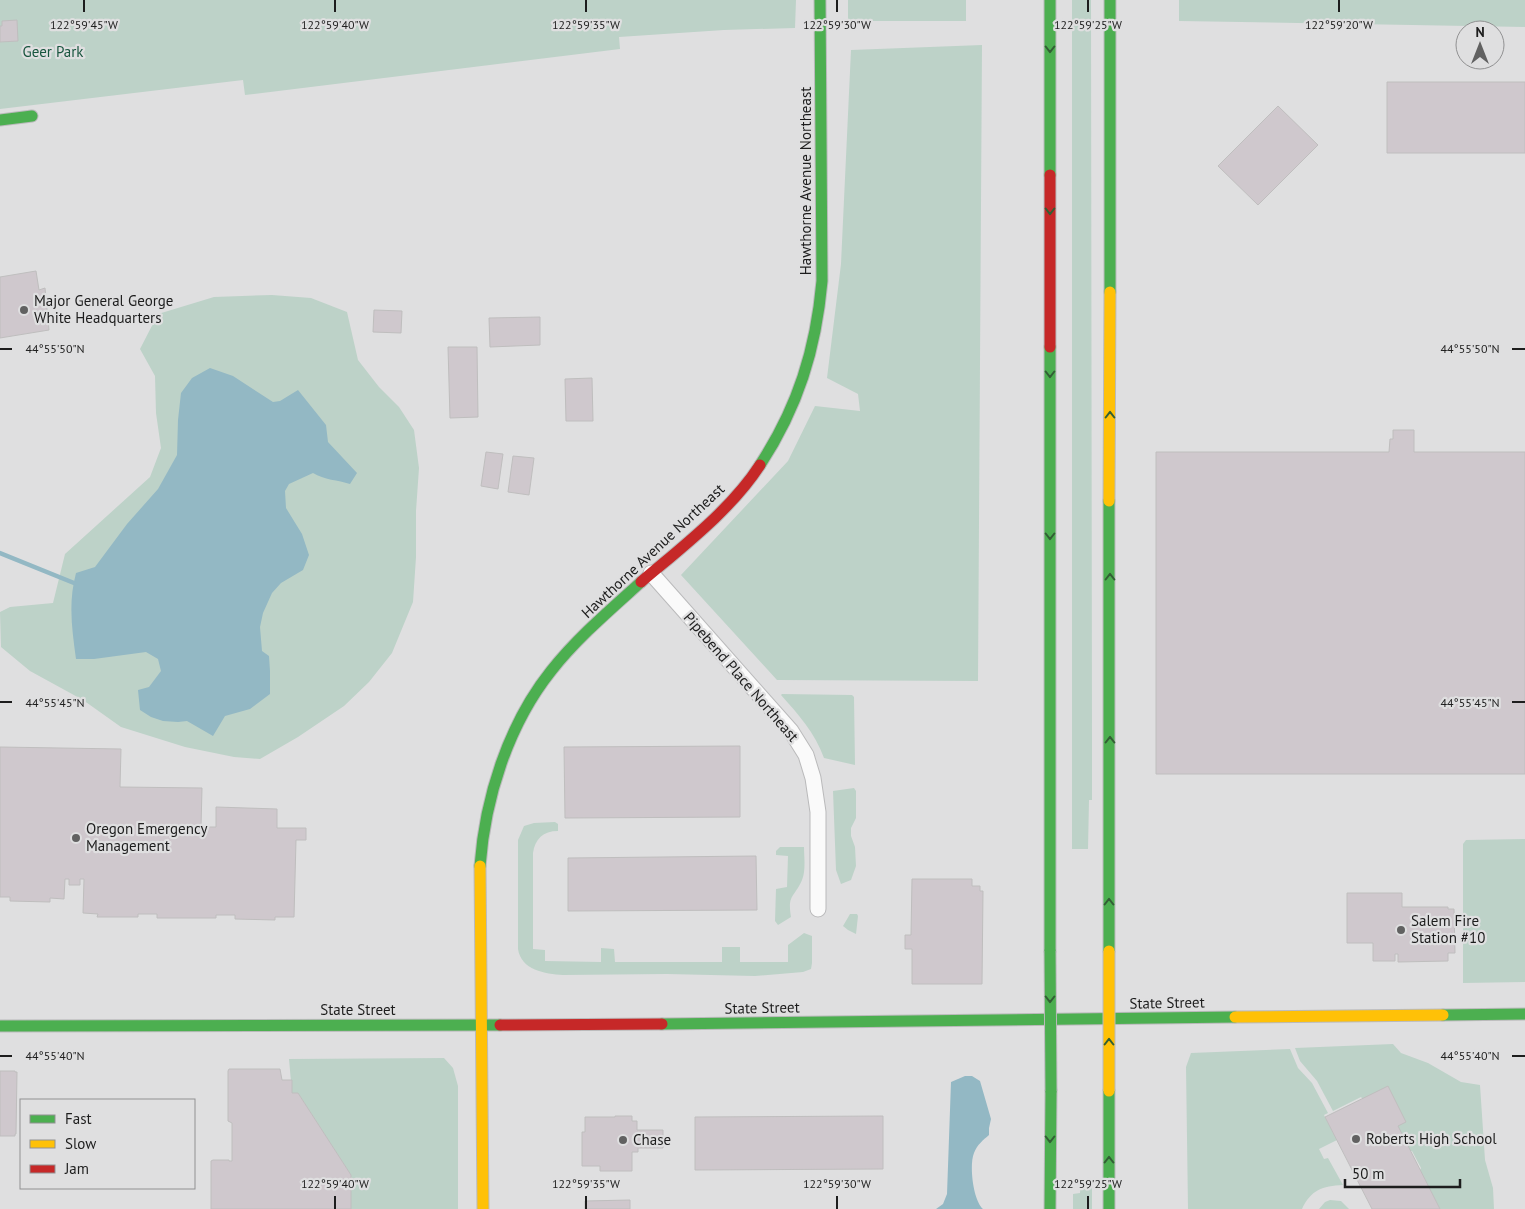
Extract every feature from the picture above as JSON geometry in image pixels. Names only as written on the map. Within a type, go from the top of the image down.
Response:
[{"type":"main road","name":"Hawthorne Avenue Northeast","points":[[484,1209],[480,871],[488,809],[501,764],[524,713],[550,672],[580,639],[741,490],[758,468],[785,422],[800,391],[811,354],[821,306],[820,0]]},
{"type":"main road","points":[[1050,0],[1050,1209]]},
{"type":"main road","points":[[1109,1209],[1110,0]]},
{"type":"main road","points":[[0,120],[32,116]]},
{"type":"main road","name":"State Street","points":[[0,1026],[734,1024],[1525,1014]]},
{"type":"street","name":"Pipebend Place Northeast","points":[[651,573],[791,731],[806,755],[813,778],[818,812],[818,909]]},
{"type":"green space","name":"Geer Park","points":[[0,0],[796,0],[795,28],[724,30],[619,37],[620,49],[245,95],[243,80],[0,109]]},
{"type":"green space","points":[[848,0],[966,0],[966,21],[848,21]]},
{"type":"green space","points":[[1072,0],[1091,0],[1092,800],[1089,800],[1088,849],[1072,849]]},
{"type":"green space","points":[[1179,0],[1525,0],[1525,27],[1505,27],[1505,20],[1455,20],[1455,26],[1179,21]]},
{"type":"green space","points":[[982,45],[978,681],[777,680],[681,575],[788,461],[815,406],[860,411],[858,394],[827,378],[841,264],[851,50]]},
{"type":"green space","points":[[272,295],[311,298],[347,312],[358,360],[379,387],[399,407],[414,430],[419,468],[413,602],[392,653],[369,682],[344,706],[298,737],[260,759],[234,757],[185,747],[121,727],[83,700],[30,671],[1,647],[0,612],[10,607],[53,603],[65,554],[150,477],[161,448],[156,413],[155,376],[140,349],[158,314],[214,297]]},
{"type":"green space","points":[[782,694],[852,695],[854,697],[855,765],[824,758],[811,732]]},
{"type":"green space","points":[[854,788],[856,791],[856,818],[851,828],[851,836],[855,847],[856,866],[851,880],[841,884],[836,870],[833,791]]},
{"type":"green space","points":[[555,822],[558,824],[558,831],[544,834],[538,840],[533,853],[533,949],[545,950],[545,961],[601,962],[601,948],[614,949],[615,962],[722,962],[722,947],[740,947],[740,962],[788,962],[788,945],[804,933],[812,936],[811,969],[803,972],[755,976],[667,974],[563,975],[535,970],[524,962],[518,949],[518,840],[524,826],[534,823]]},
{"type":"green space","points":[[1525,839],[1525,982],[1463,983],[1463,844],[1466,840]]},
{"type":"green space","points":[[780,847],[804,847],[804,868],[802,880],[792,896],[790,904],[791,917],[778,925],[775,921],[776,889],[787,887],[788,856],[776,855],[776,851]]},
{"type":"green space","points":[[850,914],[857,914],[858,916],[856,934],[843,926]]},
{"type":"green space","points":[[1393,1044],[1401,1053],[1428,1063],[1461,1082],[1480,1085],[1485,1160],[1493,1188],[1494,1209],[1440,1209],[1412,1151],[1361,1097],[1333,1111],[1317,1081],[1300,1061],[1295,1048]]},
{"type":"green space","points":[[1290,1049],[1298,1068],[1312,1083],[1328,1113],[1324,1115],[1337,1140],[1319,1149],[1324,1159],[1328,1158],[1343,1185],[1329,1186],[1318,1190],[1309,1197],[1302,1209],[1188,1209],[1186,1067],[1191,1053]]},
{"type":"green space","points":[[444,1058],[453,1068],[458,1086],[458,1209],[351,1209],[351,1175],[298,1093],[292,1093],[289,1059]]},
{"type":"green space","points":[[1081,1180],[1092,1180],[1092,1209],[1073,1209],[1073,1194],[1080,1193]]},
{"type":"green space","points":[[1330,1200],[1341,1201],[1349,1209],[1319,1209],[1325,1202]]},
{"type":"water","points":[[210,368],[233,376],[273,402],[280,401],[298,390],[326,425],[328,442],[357,473],[350,484],[326,479],[313,473],[289,484],[285,491],[286,508],[302,534],[309,555],[303,570],[281,583],[272,593],[263,613],[260,627],[262,651],[269,656],[270,694],[250,709],[225,716],[213,736],[187,721],[163,721],[151,717],[140,710],[138,690],[149,687],[161,671],[158,659],[146,652],[94,659],[76,659],[72,616],[72,595],[76,573],[95,567],[127,524],[158,489],[177,455],[181,393],[192,378]]},
{"type":"water","points":[[965,1076],[972,1076],[980,1081],[991,1119],[989,1135],[975,1150],[972,1166],[974,1190],[983,1209],[936,1209],[943,1204],[947,1194],[951,1082]]},
{"type":"building","points":[[17,20],[18,41],[0,42],[0,26],[2,26],[2,21]]},
{"type":"building","points":[[1387,82],[1525,82],[1525,153],[1387,153]]},
{"type":"building","points":[[1278,106],[1318,145],[1258,205],[1218,166]]},
{"type":"building","name":"Major General George White Headquarters","points":[[36,271],[39,290],[45,288],[49,330],[0,338],[0,277]]},
{"type":"building","points":[[374,310],[402,311],[401,333],[373,332]]},
{"type":"building","points":[[540,317],[540,345],[490,347],[489,318]]},
{"type":"building","points":[[448,347],[477,347],[478,417],[450,418]]},
{"type":"building","points":[[592,378],[593,421],[566,421],[565,379]]},
{"type":"building","points":[[1393,430],[1414,430],[1414,452],[1525,452],[1525,774],[1156,774],[1156,452],[1389,452],[1390,439],[1393,439]]},
{"type":"building","points":[[486,452],[503,454],[498,489],[481,486]]},
{"type":"building","points":[[513,456],[534,458],[529,495],[508,492]]},
{"type":"building","points":[[740,746],[740,817],[565,818],[564,747]]},
{"type":"building","points":[[0,747],[121,749],[120,787],[202,788],[201,827],[216,827],[216,807],[277,809],[277,828],[306,828],[306,840],[296,840],[294,917],[275,917],[275,920],[235,919],[235,915],[216,915],[216,918],[157,918],[157,914],[138,914],[138,917],[97,917],[98,914],[83,913],[84,879],[80,879],[80,885],[69,885],[69,879],[65,879],[64,899],[50,898],[50,902],[10,901],[10,897],[0,897]]},
{"type":"building","points":[[756,856],[757,910],[568,911],[568,858]]},
{"type":"building","points":[[912,879],[972,879],[972,886],[980,886],[980,891],[983,891],[982,984],[912,984],[912,949],[905,949],[905,935],[911,935]]},
{"type":"building","points":[[1347,893],[1402,893],[1402,907],[1448,907],[1448,909],[1454,909],[1455,953],[1448,953],[1448,961],[1398,962],[1398,954],[1395,954],[1395,961],[1373,961],[1373,943],[1347,943]]},
{"type":"building","points":[[229,1069],[280,1069],[282,1080],[292,1080],[292,1093],[298,1093],[351,1175],[351,1209],[211,1209],[211,1161],[232,1161],[232,1123],[228,1121]]},
{"type":"building","points":[[0,1071],[17,1072],[15,1136],[0,1136]]},
{"type":"building","points":[[1388,1086],[1406,1122],[1398,1126],[1440,1209],[1372,1209],[1325,1117]]},
{"type":"building","name":"Chase","points":[[632,1116],[632,1121],[637,1121],[637,1130],[663,1130],[663,1148],[638,1148],[638,1152],[632,1152],[632,1171],[600,1171],[600,1166],[582,1166],[582,1132],[585,1132],[585,1117]]},
{"type":"building","points":[[883,1116],[883,1169],[695,1170],[695,1117]]},
{"type":"building","points":[[630,1200],[630,1209],[585,1209],[585,1201]]},
{"type":"waterway","points":[[0,553],[74,583]]},
{"type":"traffic: fast","points":[[760,465],[795,399],[810,354],[819,306],[822,281],[820,0]]},
{"type":"traffic: fast","points":[[1050,0],[1050,175]]},
{"type":"traffic: fast","points":[[1110,0],[1110,292]]},
{"type":"traffic: fast","points":[[0,120],[32,116]]},
{"type":"traffic: fast","points":[[1050,347],[1050,951]]},
{"type":"traffic: fast","points":[[1109,501],[1109,951]]},
{"type":"traffic: fast","points":[[480,866],[487,814],[493,789],[501,763],[522,715],[536,692],[561,659],[594,625],[641,582]]},
{"type":"traffic: fast","points":[[1050,951],[1051,1091]]},
{"type":"traffic: fast","points":[[1443,1015],[1525,1014]]},
{"type":"traffic: fast","points":[[662,1024],[1235,1017]]},
{"type":"traffic: fast","points":[[0,1026],[500,1025]]},
{"type":"traffic: fast","points":[[1050,1209],[1051,1091]]},
{"type":"traffic: fast","points":[[1109,1091],[1109,1209]]},
{"type":"traffic: slow","points":[[1109,501],[1110,292]]},
{"type":"traffic: slow","points":[[480,866],[483,1209]]},
{"type":"traffic: slow","points":[[1109,951],[1109,1091]]},
{"type":"traffic: slow","points":[[1235,1017],[1443,1015]]},
{"type":"traffic: jam","points":[[1050,175],[1050,347]]},
{"type":"traffic: jam","points":[[641,582],[720,513],[748,482],[760,465]]},
{"type":"traffic: jam","points":[[500,1025],[662,1024]]},
{"type":"place","name":"Major General George White Headquarters","points":[[24,310]]},
{"type":"place","name":"Oregon Emergency Management","points":[[76,838]]},
{"type":"place","name":"Salem Fire Station #10","points":[[1401,930]]},
{"type":"place","name":"Roberts High School","points":[[1356,1139]]},
{"type":"place","name":"Chase","points":[[623,1140]]}]
